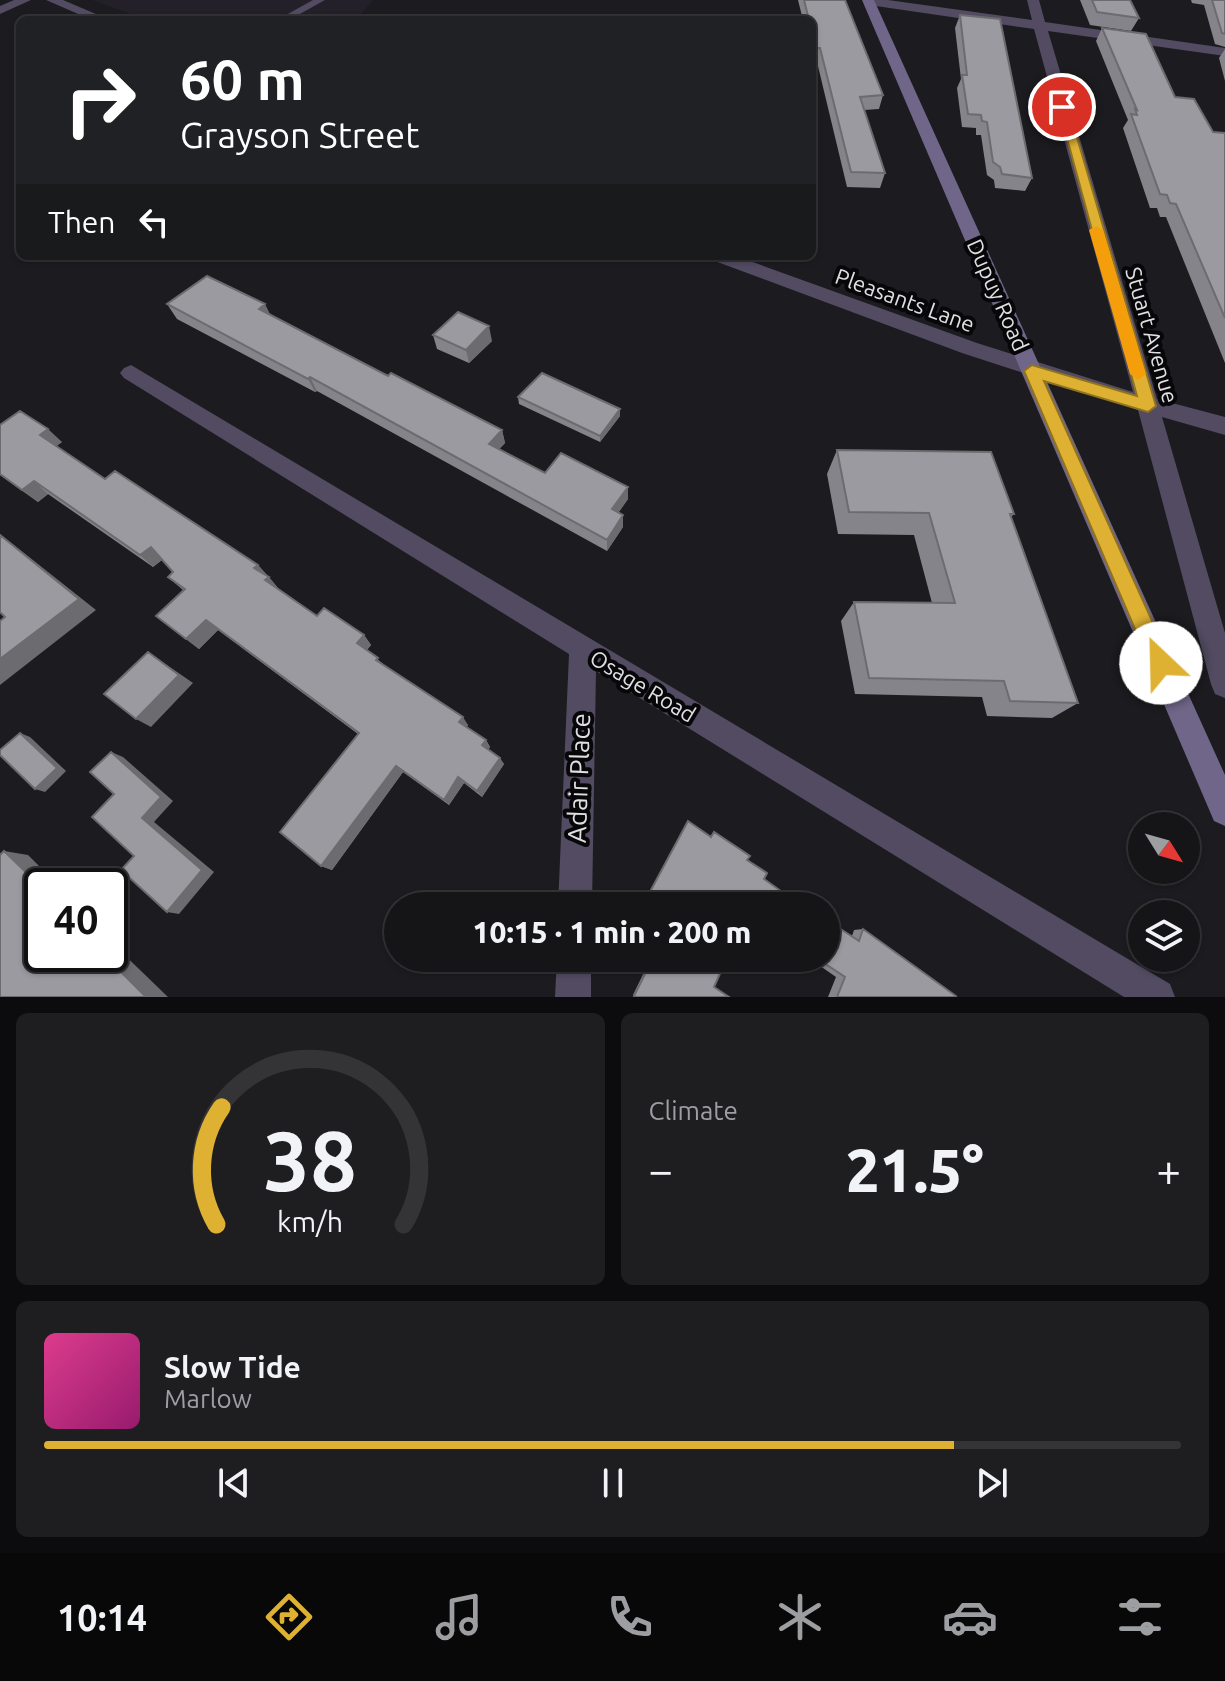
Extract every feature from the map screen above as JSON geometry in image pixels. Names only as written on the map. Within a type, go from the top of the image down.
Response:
[{"type":"street","points":[[0,10],[25,0]]},
{"type":"street","points":[[52,0],[94,16]]},
{"type":"street","points":[[868,0],[1225,52]]},
{"type":"street","name":"Dupuy Road","points":[[868,0],[1225,810]]},
{"type":"street","name":"Stuart Avenue","points":[[1033,0],[1194,564],[1225,684]]},
{"type":"street","name":"Pleasants Lane","points":[[729,260],[1032,371],[1225,426]]},
{"type":"street","name":"Osage Road","points":[[131,373],[1157,997]]},
{"type":"street","name":"Adair Place","points":[[575,892],[583,649]]},
{"type":"street","points":[[573,997],[574,972]]},
{"type":"lane","points":[[290,16],[320,0]]},
{"type":"shaded area","points":[[92,0],[373,0],[359,16],[136,16]]},
{"type":"building","points":[[804,0],[845,0],[883,95],[860,97],[885,173],[851,172],[820,48],[816,44],[816,16],[808,16]]},
{"type":"building","points":[[1092,0],[1130,0],[1139,18],[1097,12]]},
{"type":"building","points":[[1212,0],[1225,0],[1225,34],[1222,33]]},
{"type":"building","points":[[960,15],[1000,19],[1032,178],[1002,174],[1000,167],[993,162],[987,122],[982,121],[981,115],[968,114],[962,75],[967,75]]},
{"type":"building","points":[[1102,28],[1146,34],[1175,97],[1194,99],[1213,132],[1225,133],[1225,318],[1176,204],[1170,203],[1167,195],[1160,194],[1131,114],[1137,115],[1137,110]]},
{"type":"building","points":[[207,276],[265,304],[259,309],[388,376],[391,373],[502,430],[489,444],[545,473],[561,453],[628,487],[612,509],[623,515],[607,540],[310,377],[308,379],[167,304]]},
{"type":"building","points":[[458,312],[489,326],[466,350],[433,335]]},
{"type":"building","points":[[542,373],[620,409],[600,436],[518,397]]},
{"type":"building","points":[[20,411],[48,429],[40,435],[105,479],[115,471],[258,565],[254,568],[269,577],[265,580],[317,616],[324,608],[364,635],[357,643],[378,658],[376,660],[463,717],[459,722],[486,740],[482,745],[500,758],[477,791],[458,777],[444,800],[396,766],[321,866],[280,832],[359,733],[206,620],[186,639],[156,616],[185,589],[168,577],[173,572],[151,547],[140,555],[34,481],[22,490],[0,474],[0,425]]},
{"type":"building","points":[[837,450],[991,452],[1078,703],[1010,701],[1004,681],[869,678],[854,602],[955,603],[929,513],[849,512]]},
{"type":"building","points":[[0,535],[79,599],[0,659],[0,621],[5,617],[0,612]]},
{"type":"building","points":[[148,652],[179,675],[136,719],[104,694]]},
{"type":"building","points":[[20,733],[57,768],[35,789],[0,755],[0,750]]},
{"type":"building","points":[[111,752],[161,797],[142,818],[202,870],[167,912],[128,876],[128,868],[123,868],[134,856],[92,817],[114,794],[90,772]]},
{"type":"building","points":[[688,821],[711,837],[714,832],[750,856],[747,860],[767,873],[764,879],[782,892],[654,892],[651,890]]},
{"type":"building","points":[[4,851],[24,870],[24,972],[121,972],[146,997],[0,997],[0,855]]},
{"type":"building","points":[[840,929],[859,941],[863,929],[956,996],[837,997],[845,977],[838,972],[840,972]]},
{"type":"building","points":[[646,972],[721,972],[714,987],[729,997],[636,997]]},
{"type":"slow traffic","points":[[1096,230],[1138,374]]},
{"type":"route","points":[[1062,107],[1148,406],[1032,371],[1161,663]]}]
